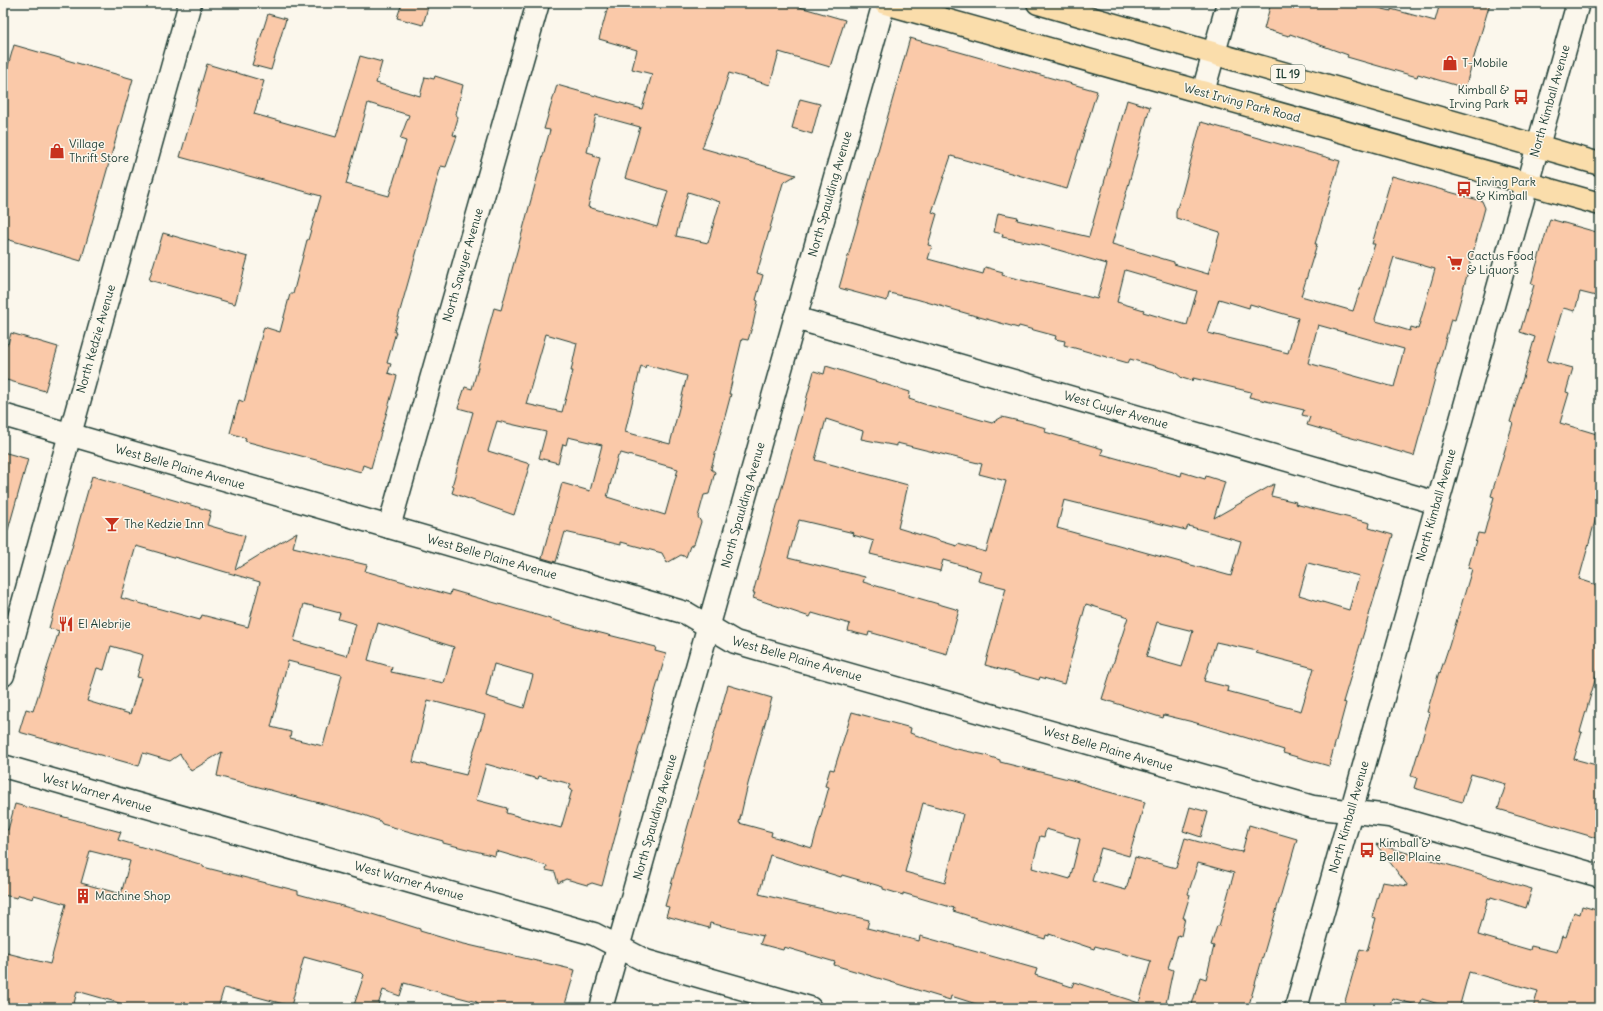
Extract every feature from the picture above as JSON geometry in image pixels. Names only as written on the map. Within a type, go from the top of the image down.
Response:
[{"type":"main road","name":"West Irving Park Road","points":[[884,3],[1600,204]]},
{"type":"main road","name":"IL 19","points":[[1038,3],[1600,164]]},
{"type":"street","name":"North Kedzie Avenue","points":[[3,675],[190,3]]},
{"type":"street","name":"North Sawyer Avenue","points":[[389,527],[538,3]]},
{"type":"street","name":"North Spaulding Avenue","points":[[602,1008],[884,3]]},
{"type":"street","points":[[1203,92],[1228,3]]},
{"type":"street","name":"North Kimball Avenue","points":[[1296,1008],[1526,183],[1578,3]]},
{"type":"street","name":"West Cuyler Avenue","points":[[795,318],[1437,503]]},
{"type":"street","name":"West Belle Plaine Avenue","points":[[3,415],[686,613],[735,642],[1313,807],[1389,816],[1600,876]]},
{"type":"street","name":"West Warner Avenue","points":[[3,766],[594,934],[646,961],[810,1008]]},
{"type":"building","points":[[402,3],[429,3],[423,25],[397,18]]},
{"type":"building","points":[[609,3],[786,3],[845,20],[830,67],[779,52],[770,85],[729,73],[718,108],[702,148],[796,175],[783,183],[757,273],[763,275],[756,300],[758,301],[753,324],[748,340],[742,339],[729,394],[731,394],[711,469],[715,472],[709,494],[704,495],[698,517],[701,522],[694,544],[690,546],[686,557],[681,555],[667,563],[662,553],[621,542],[621,545],[565,532],[556,562],[542,558],[562,483],[590,491],[602,445],[568,437],[566,445],[563,444],[558,463],[539,458],[546,432],[497,421],[488,451],[530,464],[514,515],[452,493],[454,487],[452,486],[473,412],[458,408],[465,387],[472,389],[494,308],[501,310],[550,130],[544,129],[557,85],[642,109],[652,74],[632,69],[637,50],[599,39]],"holes":[[[596,115],[640,127],[625,178],[668,191],[657,227],[588,207],[600,158],[587,152]],[[688,192],[720,202],[708,243],[676,236]],[[546,334],[577,343],[571,371],[573,371],[562,412],[526,404]],[[646,365],[687,376],[670,444],[625,432],[641,366],[645,368]],[[621,453],[678,469],[665,515],[607,497],[618,455]]]},
{"type":"building","points":[[1271,3],[1359,3],[1391,11],[1391,9],[1435,21],[1440,3],[1490,3],[1465,88],[1418,74],[1417,77],[1347,57],[1348,55],[1290,34],[1289,36],[1264,29]]},
{"type":"building","points":[[268,14],[286,19],[271,70],[252,65]]},
{"type":"building","points":[[910,38],[1097,91],[1067,189],[951,156],[932,212],[937,214],[928,245],[932,246],[928,259],[983,274],[985,267],[1003,272],[1002,275],[1097,299],[1107,264],[1041,245],[1002,237],[1003,234],[994,232],[998,213],[1018,217],[1017,220],[1089,237],[1127,100],[1150,107],[1112,244],[1174,262],[1174,264],[1208,274],[1220,232],[1176,218],[1176,211],[1201,122],[1340,161],[1301,296],[1353,311],[1375,244],[1372,244],[1392,176],[1482,201],[1485,208],[1455,320],[1451,319],[1414,456],[1307,425],[1310,417],[1302,415],[1304,410],[1249,397],[1251,392],[1193,378],[1192,381],[1182,378],[1175,372],[1130,359],[1128,363],[1064,345],[1065,341],[1055,339],[1056,336],[1019,326],[1018,328],[916,299],[889,293],[887,301],[839,288]],"holes":[[[1394,257],[1435,269],[1418,329],[1411,327],[1410,331],[1376,321],[1375,319]],[[1125,270],[1197,291],[1187,325],[1143,312],[1144,310],[1117,302]],[[1219,299],[1249,308],[1250,304],[1298,318],[1288,353],[1208,333]],[[1318,325],[1404,349],[1394,387],[1308,363]]]},
{"type":"building","points":[[14,45],[133,79],[81,261],[3,238],[3,83]]},
{"type":"building","points":[[360,56],[382,62],[376,83],[420,96],[425,77],[434,79],[435,76],[463,85],[456,114],[458,118],[453,135],[457,136],[446,167],[441,166],[394,332],[396,332],[387,363],[391,364],[388,373],[397,376],[371,468],[363,465],[361,472],[245,441],[246,438],[230,433],[239,400],[244,402],[264,327],[280,332],[290,294],[293,294],[307,240],[321,196],[180,157],[207,64],[264,81],[254,114],[336,137]],"holes":[[[368,103],[409,115],[400,139],[406,141],[389,196],[346,184]]]},
{"type":"building","points":[[800,99],[820,104],[812,134],[792,128]]},
{"type":"building","points":[[1550,219],[1600,233],[1600,297],[1580,292],[1575,311],[1563,308],[1547,361],[1573,368],[1566,392],[1569,393],[1560,423],[1600,435],[1600,503],[1579,579],[1600,586],[1600,663],[1580,732],[1582,732],[1574,759],[1600,766],[1600,839],[1498,809],[1506,784],[1471,774],[1462,802],[1414,788],[1417,778],[1411,776],[1430,713],[1427,712],[1472,569],[1468,568],[1478,533],[1484,534],[1494,497],[1491,496],[1513,423],[1510,422],[1535,337],[1520,332],[1534,285],[1531,284]]},
{"type":"building","points":[[163,233],[248,257],[235,304],[149,280]]},
{"type":"building","points":[[11,333],[58,347],[45,391],[3,379],[3,343],[8,344]]},
{"type":"building","points":[[826,366],[910,392],[909,399],[924,404],[992,423],[1002,417],[1032,424],[1046,428],[1045,432],[1103,449],[1101,454],[1181,476],[1182,472],[1205,479],[1206,476],[1225,482],[1214,518],[1274,484],[1271,496],[1296,502],[1295,504],[1370,523],[1369,528],[1393,535],[1343,702],[1346,703],[1329,766],[1283,753],[1284,750],[1193,722],[1164,715],[1163,718],[1102,699],[1128,617],[1086,604],[1064,684],[1040,677],[1039,680],[985,665],[1006,588],[978,581],[981,571],[943,560],[940,571],[870,554],[874,541],[853,535],[854,533],[799,520],[788,558],[865,577],[863,582],[959,610],[947,654],[869,632],[868,636],[848,631],[850,624],[812,613],[810,617],[753,598],[755,593],[753,593],[814,371],[824,374]],"holes":[[[826,419],[863,431],[861,439],[897,446],[897,443],[982,464],[979,474],[1006,481],[986,552],[958,544],[957,546],[898,528],[908,485],[815,460]],[[1064,500],[1186,530],[1188,526],[1241,541],[1231,576],[1057,528]],[[1308,563],[1359,576],[1349,610],[1299,595]],[[1157,622],[1193,631],[1182,667],[1146,657]],[[1216,642],[1257,651],[1256,653],[1314,668],[1301,711],[1227,691],[1228,687],[1204,681]]]},
{"type":"building","points":[[3,452],[28,459],[8,530],[3,529]]},
{"type":"building","points":[[92,476],[211,511],[207,525],[245,536],[235,570],[297,532],[293,547],[367,565],[365,571],[450,595],[451,590],[581,628],[656,647],[655,651],[666,654],[635,761],[602,886],[592,883],[587,885],[566,879],[558,883],[555,872],[546,870],[547,866],[496,851],[495,856],[443,843],[443,841],[382,824],[380,821],[361,814],[217,776],[222,752],[191,771],[180,754],[170,761],[143,753],[139,766],[19,732],[26,709],[33,711],[59,631],[49,628]],"holes":[[[136,546],[260,582],[248,627],[202,615],[200,620],[121,598]],[[304,604],[340,613],[338,619],[356,624],[347,656],[294,641]],[[378,623],[454,647],[444,683],[391,672],[392,667],[368,660]],[[111,646],[143,655],[137,677],[141,678],[130,714],[87,701],[97,668],[104,670]],[[288,661],[342,675],[323,746],[290,738],[291,732],[271,727]],[[494,664],[533,675],[524,708],[486,696]],[[428,700],[485,715],[466,775],[413,762]],[[486,764],[538,779],[539,776],[571,784],[569,789],[572,790],[561,828],[506,813],[507,808],[476,800]]]},
{"type":"building","points":[[728,685],[772,698],[748,784],[739,823],[772,832],[771,836],[812,848],[829,787],[825,786],[830,769],[834,770],[852,712],[911,728],[910,733],[952,748],[985,755],[1000,760],[1000,762],[1072,780],[1091,787],[1145,802],[1129,856],[1101,848],[1092,881],[1126,890],[1135,857],[1176,868],[1185,838],[1232,851],[1242,852],[1249,825],[1297,839],[1248,1008],[1191,1008],[1200,977],[1206,979],[1214,946],[1211,945],[1217,926],[1219,926],[1234,873],[1198,863],[1188,894],[1190,895],[1183,918],[1185,918],[1181,936],[1178,935],[1168,968],[1173,970],[1165,1008],[989,1008],[951,996],[950,1000],[834,965],[835,962],[784,947],[783,950],[760,944],[763,936],[710,923],[709,928],[666,916],[669,907],[665,906]],"holes":[[[923,803],[963,814],[945,883],[905,872]],[[1046,829],[1080,839],[1070,879],[1032,868],[1040,836],[1044,837]],[[770,855],[841,877],[842,875],[883,887],[883,889],[903,895],[903,893],[954,908],[953,911],[1045,939],[1046,935],[1049,936],[1049,934],[1094,949],[1095,946],[1151,961],[1139,1003],[1074,982],[1072,987],[1035,975],[1037,969],[920,936],[919,941],[867,928],[869,920],[759,894]]]},
{"type":"building","points":[[15,804],[121,832],[118,840],[203,865],[203,867],[298,891],[298,894],[372,914],[460,943],[575,970],[564,1008],[491,1008],[477,1004],[477,1002],[404,983],[400,996],[383,990],[377,1008],[353,1008],[364,975],[362,973],[304,957],[291,1006],[224,988],[218,1008],[137,1008],[77,991],[73,1008],[3,1008],[3,952],[50,964],[66,904],[34,895],[33,899],[19,895],[17,898],[3,895],[3,828],[8,830]],"holes":[[[90,851],[130,861],[121,894],[81,883]]]},
{"type":"building","points":[[1190,807],[1208,812],[1201,837],[1183,831]]},
{"type":"building","points":[[1376,844],[1532,889],[1526,908],[1491,897],[1490,899],[1488,898],[1478,935],[1530,950],[1531,946],[1557,952],[1562,936],[1566,937],[1574,912],[1580,914],[1582,906],[1600,911],[1600,1008],[1533,1008],[1538,991],[1469,972],[1459,1008],[1452,1008],[1422,999],[1420,1006],[1392,998],[1389,1008],[1343,1008],[1360,949],[1367,951],[1376,918],[1372,917],[1382,882],[1408,886]]},
{"type":"place","name":"T-Mobile","points":[[1450,63]]},
{"type":"place","name":"Kimball & Irving Park","points":[[1521,97]]},
{"type":"place","name":"Village Thrift Store","points":[[57,151]]},
{"type":"place","name":"Irving Park & Kimball","points":[[1464,189]]},
{"type":"place","name":"Cactus Food & Liquors","points":[[1455,263]]},
{"type":"place","name":"The Kedzie Inn","points":[[112,524]]},
{"type":"place","name":"El Alebrije","points":[[66,624]]},
{"type":"place","name":"Kimball & Belle Plaine","points":[[1367,850]]},
{"type":"place","name":"Machine Shop","points":[[83,896]]}]
